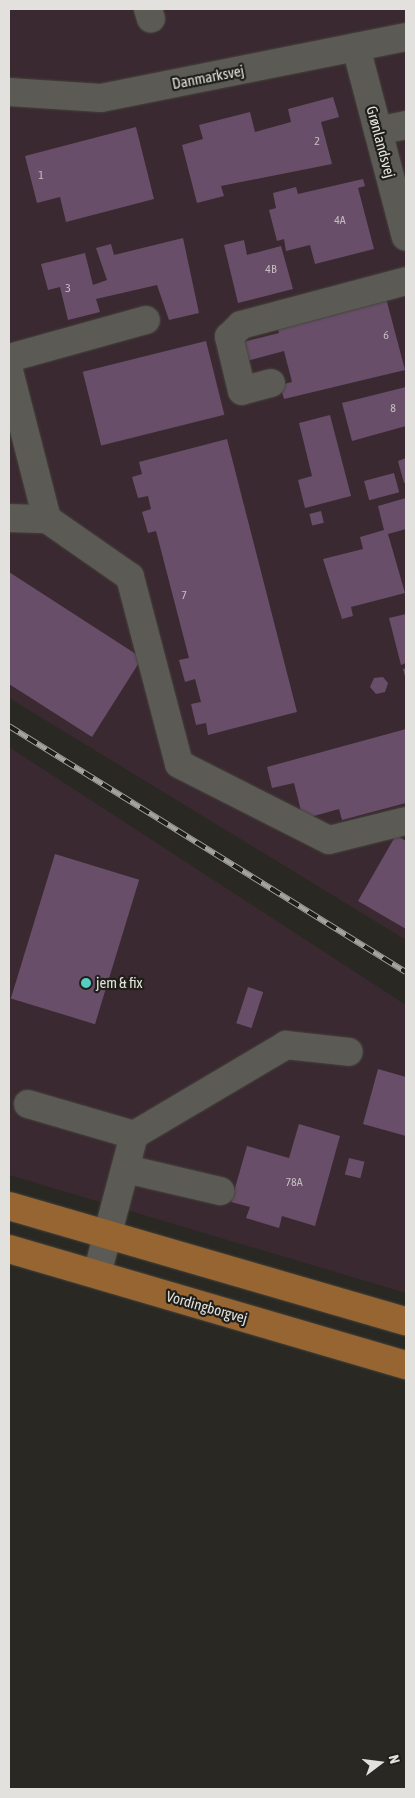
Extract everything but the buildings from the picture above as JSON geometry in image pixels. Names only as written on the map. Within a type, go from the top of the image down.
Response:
[{"type":"main road","points":[[9,1206],[406,1321]]},
{"type":"main road","name":"Vordingborgvej","points":[[9,1249],[406,1365]]},
{"type":"street","name":"Danmarksvej","points":[[9,92],[101,98],[406,37]]},
{"type":"street","name":"Grønlandsvej","points":[[356,47],[406,237]]},
{"type":"street","points":[[378,131],[406,125]]},
{"type":"street","points":[[271,383],[242,391],[229,337],[241,325],[406,281]]},
{"type":"street","points":[[9,358],[146,320]]},
{"type":"street","points":[[9,371],[47,519]]},
{"type":"street","points":[[9,518],[47,519],[130,577],[179,764],[329,840],[406,821]]},
{"type":"street","points":[[97,1274],[134,1135],[286,1045],[349,1052]]},
{"type":"street","points":[[28,1104],[134,1135]]},
{"type":"street","points":[[126,1169],[220,1191]]},
{"type":"shaded area","points":[[9,9],[406,9],[406,940],[9,698]]},
{"type":"shaded area","points":[[9,747],[406,1005],[406,1293],[9,1175]]},
{"type":"railway","points":[[9,726],[406,972]]},
{"type":"place","name":"jem & fix","points":[[86,983]]}]
